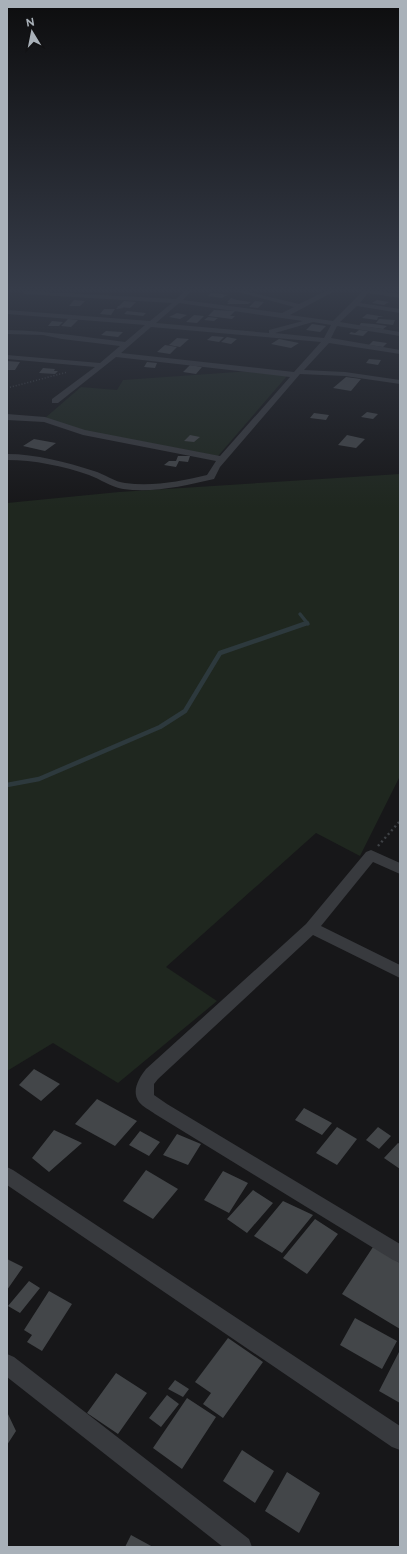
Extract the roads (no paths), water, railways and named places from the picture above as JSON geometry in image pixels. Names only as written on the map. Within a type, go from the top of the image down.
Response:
[{"type":"street","points":[[84,364],[101,365]]},
{"type":"street","points":[[201,364],[296,374],[345,374],[400,382]]},
{"type":"street","points":[[7,457],[23,457],[51,462],[92,473],[123,486],[173,486],[211,477],[216,466],[306,364]]},
{"type":"street","points":[[55,401],[101,365]]},
{"type":"street","points":[[7,417],[45,420],[83,432],[221,460]]},
{"type":"street","points":[[400,869],[371,855],[311,928],[145,1082],[146,1098],[400,1254]]},
{"type":"street","points":[[311,928],[400,972]]},
{"type":"street","points":[[7,1175],[400,1438]]},
{"type":"street","points":[[7,1364],[241,1547]]},
{"type":"waterway","points":[[300,614],[308,624]]},
{"type":"waterway","points":[[7,785],[39,779],[160,727],[185,711],[220,653],[307,623]]}]
